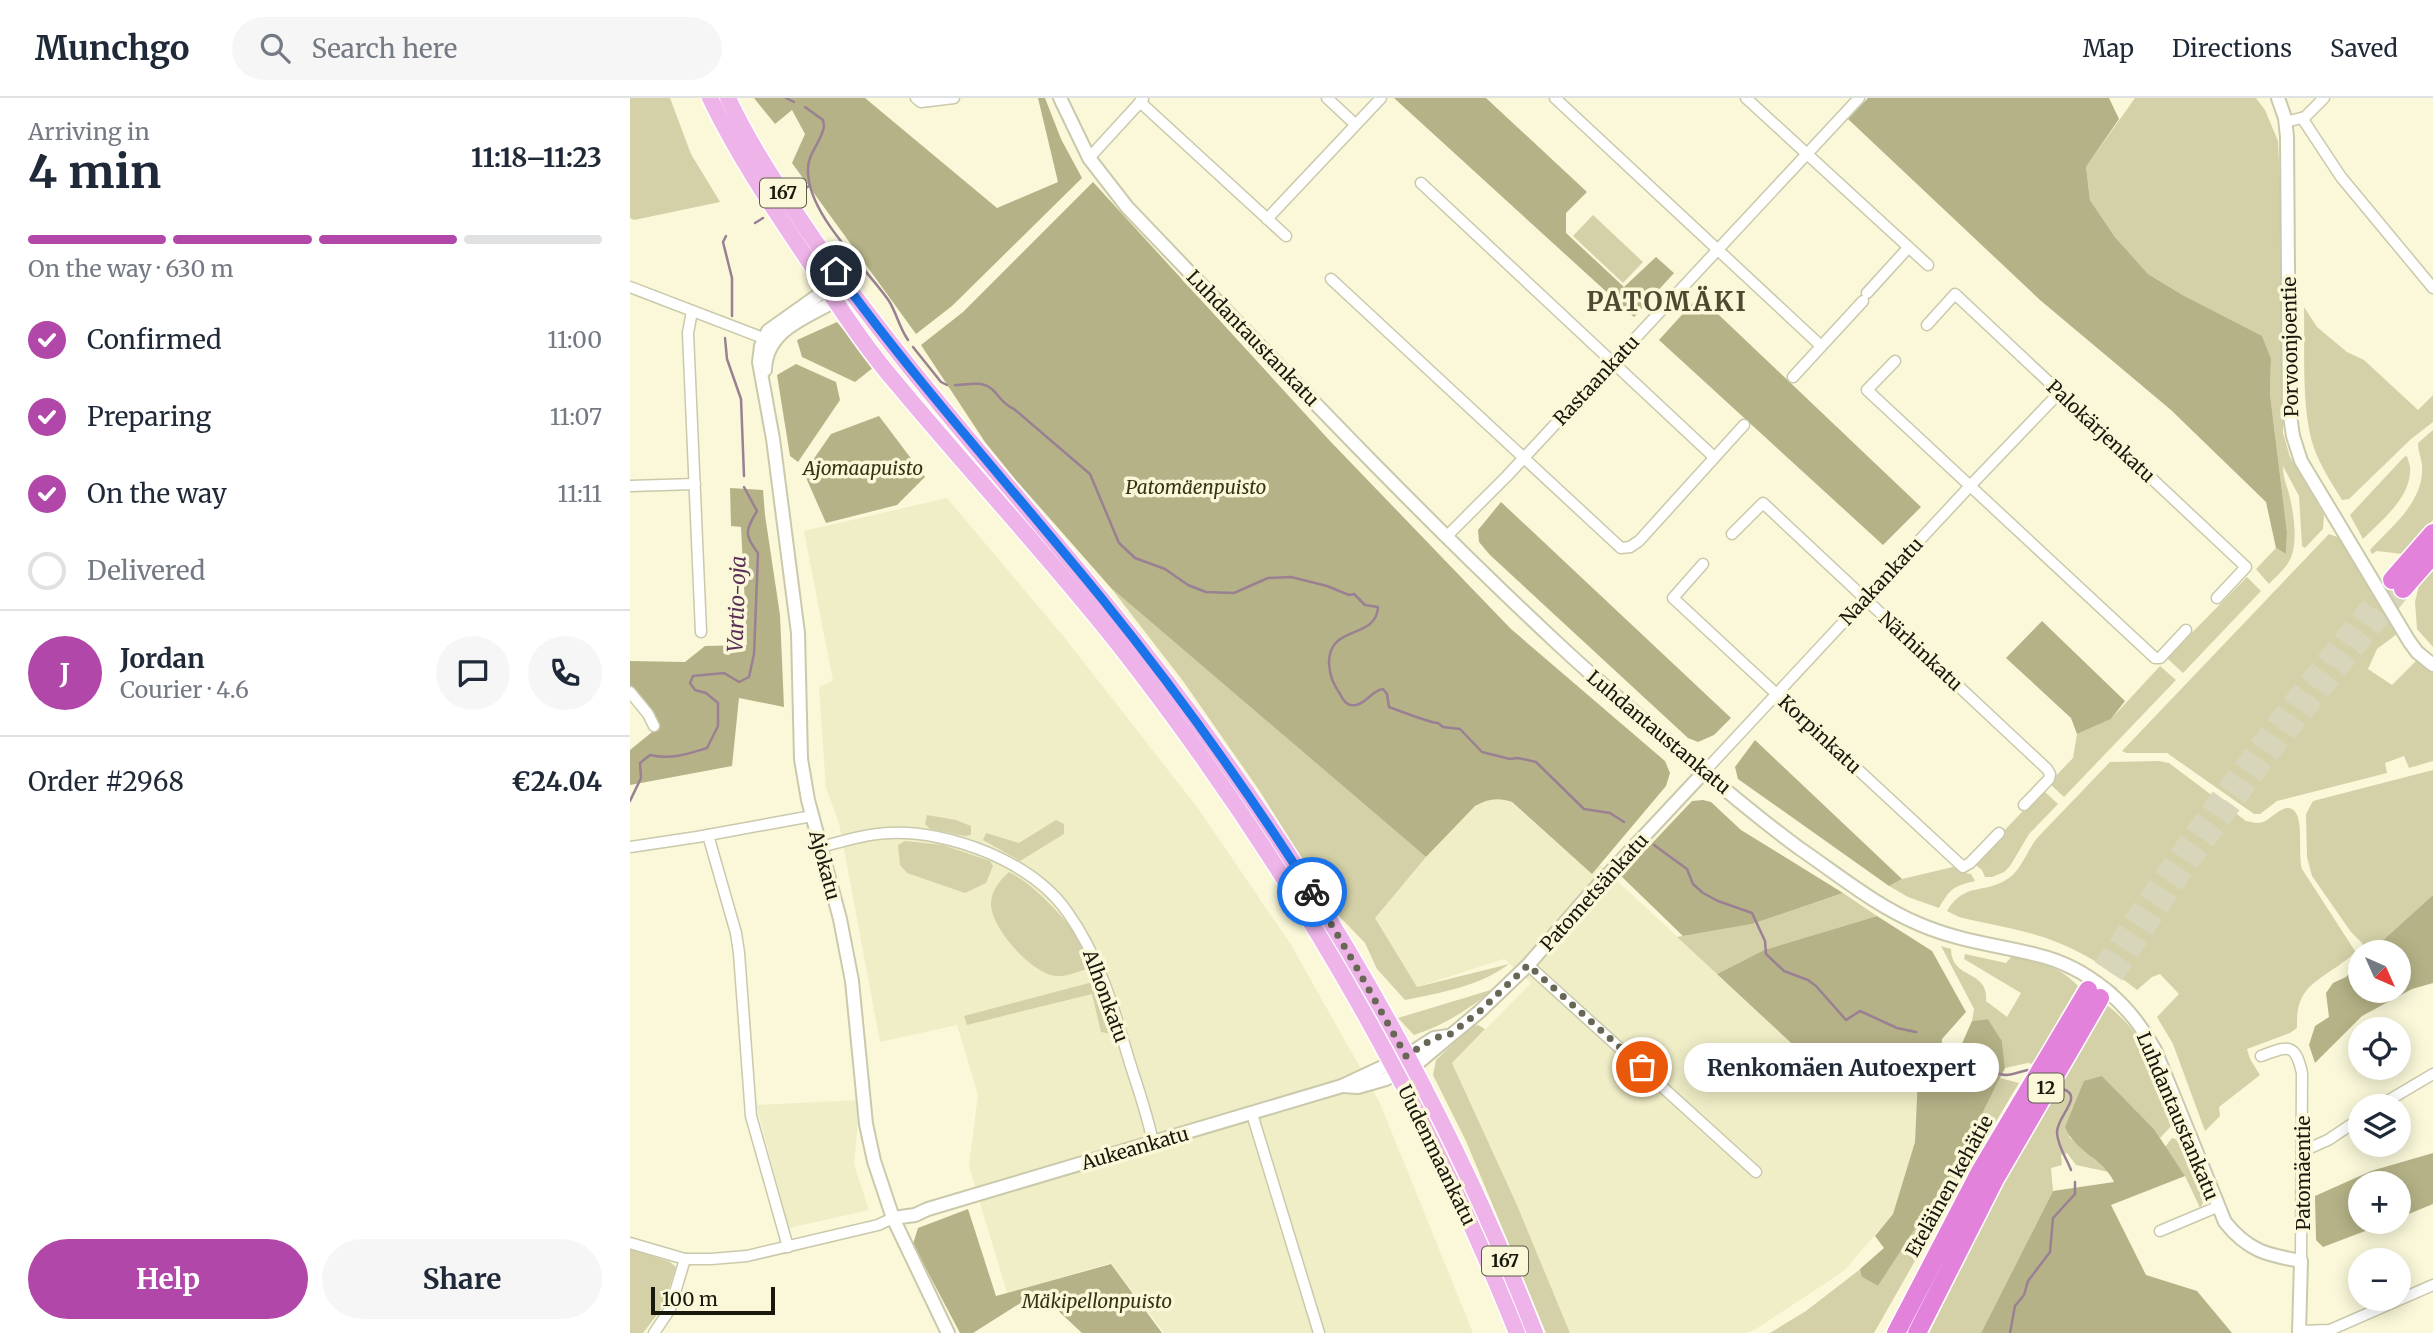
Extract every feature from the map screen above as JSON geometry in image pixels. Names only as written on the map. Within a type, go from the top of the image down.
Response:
[{"type":"highway","points":[[2433,533],[2397,584],[2433,555]]},
{"type":"highway","name":"Eteläinen kehätie","points":[[1896,1333],[2094,994]]},
{"type":"highway","points":[[1883,1333],[1981,1187]]},
{"type":"highway","points":[[1924,1333],[1981,1187]]},
{"type":"highway","name":"Eteläinen kehätie","points":[[1917,1333],[1981,1187]]},
{"type":"main road","name":"Uudenmaankatu","points":[[710,98],[743,163],[831,295],[889,375],[1088,607],[1175,719],[1244,817],[1401,1065],[1472,1189],[1535,1333]]},
{"type":"main road","name":"Uudenmaankatu","points":[[728,98],[755,150],[845,283],[930,394],[1101,598],[1185,706],[1268,824],[1327,916],[1401,1065],[1420,1118],[1477,1238],[1517,1333]]},
{"type":"street","points":[[916,98],[922,102],[954,98]]},
{"type":"street","name":"Luhdantaustankatu","points":[[1060,98],[1088,158],[1128,207],[1404,496],[1611,693],[1796,845],[1890,909],[1937,931],[2062,963],[2101,986],[2133,1016],[2155,1050],[2217,1207],[2236,1236],[2268,1255],[2301,1262]]},
{"type":"street","points":[[1327,98],[1355,124]]},
{"type":"street","points":[[1267,219],[1381,98]]},
{"type":"street","points":[[1555,98],[1820,345]]},
{"type":"street","points":[[1746,98],[1928,265]]},
{"type":"street","name":"Rastaankatu","points":[[1446,537],[1859,98]]},
{"type":"street","name":"Porvoonjoentie","points":[[2269,98],[2283,131],[2288,155]]},
{"type":"street","name":"Porvoonjoentie","points":[[2278,98],[2286,122],[2288,155],[2289,409],[2296,449],[2408,639],[2417,652],[2433,665]]},
{"type":"street","points":[[2286,122],[2302,118],[2323,98]]},
{"type":"street","points":[[1088,158],[1142,100],[1286,236]]},
{"type":"street","points":[[2302,118],[2341,177],[2433,288]]},
{"type":"street","points":[[1421,183],[1714,457]]},
{"type":"street","points":[[1793,377],[1908,248]]},
{"type":"street","points":[[1331,279],[1624,549],[1639,541],[1744,425]]},
{"type":"street","points":[[630,287],[768,340],[768,331],[831,295],[845,283]]},
{"type":"street","name":"Palokärjenkatu","points":[[1927,325],[1955,295],[2246,567],[2217,598]]},
{"type":"street","points":[[692,311],[688,333],[701,632]]},
{"type":"street","name":"Ajokatu","points":[[768,340],[765,383],[798,633],[801,759],[812,816],[840,919],[852,981],[866,1124],[874,1161],[893,1218],[948,1333]]},
{"type":"street","points":[[1895,361],[1867,390],[2155,658],[2160,658],[2186,630]]},
{"type":"street","name":"Naakankatu","points":[[1704,772],[1969,485],[2059,393]]},
{"type":"street","points":[[630,486],[695,484]]},
{"type":"street","name":"Närhinkatu","points":[[1732,534],[1763,503],[2047,769],[2049,779],[2024,805]]},
{"type":"street","name":"Korpinkatu","points":[[1703,565],[1673,598],[1963,867],[1999,833]]},
{"type":"street","points":[[630,692],[654,726]]},
{"type":"street","name":"Patometsänkatu","points":[[1401,1065],[1432,1052],[1528,965],[1704,772]]},
{"type":"street","points":[[630,847],[812,816]]},
{"type":"street","name":"Alhonkatu","points":[[821,846],[889,833],[944,839],[973,846],[1003,860],[1044,888],[1067,911],[1088,945],[1101,975],[1153,1143]]},
{"type":"street","points":[[708,835],[737,943],[751,1116],[788,1247]]},
{"type":"street","points":[[1528,965],[1756,1172]]},
{"type":"street","name":"Patomäentie","points":[[2261,1056],[2283,1048],[2293,1050],[2299,1058],[2302,1073],[2299,1332]]},
{"type":"street","name":"Aukeankatu","points":[[893,1218],[911,1207],[928,1209],[1342,1086],[1358,1087],[1386,1079],[1401,1065]]},
{"type":"street","points":[[2399,1094],[2433,1074]]},
{"type":"street","points":[[1252,1114],[1319,1333]]},
{"type":"street","points":[[2303,1152],[2348,1127]]},
{"type":"street","points":[[2160,1231],[2217,1207]]},
{"type":"street","points":[[630,1243],[685,1259],[747,1256],[878,1225],[893,1218]]},
{"type":"street","points":[[654,1333],[670,1309],[685,1259]]},
{"type":"street","points":[[2299,1332],[2330,1330],[2433,1285]]},
{"type":"shaded area","points":[[630,98],[670,98],[691,154],[720,202],[634,220],[630,218]]},
{"type":"shaded area","points":[[2135,98],[2256,98],[2265,110],[2278,141],[2284,265],[2283,433],[2290,457],[2324,515],[2323,529],[2305,548],[2302,546],[2299,496],[2283,466],[2293,514],[2294,549],[2284,569],[2269,584],[2256,569],[2276,548],[2286,554],[2287,532],[2270,394],[2271,359],[2186,297],[2148,274],[2115,237],[2090,200],[2086,167]]},
{"type":"shaded area","points":[[1593,215],[1643,262],[1623,283],[1573,236]]},
{"type":"shaded area","points":[[2304,307],[2317,327],[2347,352],[2364,360],[2418,410],[2433,395],[2433,422],[2411,439],[2349,499],[2342,500],[2330,481],[2310,433],[2304,379]]},
{"type":"shaded area","points":[[2433,430],[2433,520],[2403,554],[2377,551],[2372,554],[2370,550],[2413,501],[2422,478],[2418,443]]},
{"type":"shaded area","points":[[2407,456],[2410,470],[2405,491],[2393,509],[2363,539],[2350,515]]},
{"type":"shaded area","points":[[947,498],[1064,637],[1197,807],[1290,943],[1379,1101],[1473,1333],[1164,1333],[1111,1263],[1007,1293],[969,1166],[978,1095],[957,1025],[880,1042],[839,823],[826,788],[819,687],[833,681],[804,531]]},
{"type":"shaded area","points":[[2329,534],[2340,538],[2397,634],[2377,649],[2368,669],[2392,685],[2416,661],[2433,673],[2433,761],[2409,768],[2404,756],[2385,763],[2387,773],[2277,801],[2260,814],[2254,814],[2167,753],[2122,751]]},
{"type":"shaded area","points":[[2433,569],[2433,647],[2417,629],[2415,602],[2419,585]]},
{"type":"shaded area","points":[[2247,577],[2261,591],[2183,673],[2167,658]]},
{"type":"shaded area","points":[[1111,588],[1426,857],[1375,918],[1417,987],[1509,964],[1473,983],[1405,1000],[1377,969],[1365,943],[1336,913],[1259,790],[1183,681]]},
{"type":"shaded area","points":[[2160,666],[2176,680],[2064,797],[2049,783],[2073,758],[2077,734],[2111,719]]},
{"type":"shaded area","points":[[2110,762],[2169,763],[2246,821],[2261,823],[2284,809],[2292,809],[2299,824],[2302,869],[2348,940],[2348,959],[2312,984],[2302,997],[2297,1028],[2247,1049],[2260,1075],[2219,1107],[2220,1116],[2205,1131],[2173,1044],[2157,1017],[2179,994],[2160,974],[2152,977],[2137,990],[2092,959],[2056,942],[2022,931],[1959,917],[1947,911],[1968,892],[2000,883],[2014,874],[2038,837]]},
{"type":"shaded area","points":[[2433,770],[2433,895],[2383,940],[2359,940],[2312,876],[2307,857],[2306,814],[2313,801]]},
{"type":"shaded area","points":[[2043,790],[2058,804],[2029,834],[2004,872],[1985,877],[1982,870],[1973,863]]},
{"type":"shaded area","points":[[1502,798],[1511,802],[1592,874],[1600,865],[1817,1066],[1919,1077],[1915,1142],[1893,1214],[1844,1271],[1756,1329],[1746,1333],[1570,1333],[1517,1205],[1452,1063],[1531,983],[1504,959],[1417,987],[1374,918],[1426,857],[1475,806],[1484,801]]},
{"type":"shaded area","points":[[927,815],[956,820],[971,826],[971,835],[930,829],[925,824]]},
{"type":"shaded area","points":[[1056,820],[1064,824],[1064,834],[1020,861],[983,840],[986,833],[1019,843]]},
{"type":"shaded area","points":[[905,841],[943,845],[990,861],[993,866],[986,883],[965,893],[907,873],[900,865],[898,845]]},
{"type":"shaded area","points":[[1953,867],[1960,872],[1971,874],[1975,881],[1953,889],[1939,908],[1908,897],[1889,886],[1902,879]]},
{"type":"shaded area","points":[[1009,872],[1046,900],[1071,928],[1088,956],[1090,968],[1062,976],[1048,974],[1026,960],[1015,949],[998,925],[991,904],[997,886]]},
{"type":"shaded area","points":[[1843,893],[1877,916],[1764,950],[1717,974],[1677,937],[1752,924]]},
{"type":"shaded area","points":[[1941,946],[1951,949],[1957,966],[1982,984],[1986,1001],[2007,1017],[2021,993],[1964,959],[1965,954],[2006,963],[2012,956],[2039,962],[2056,969],[2078,986],[2033,1064],[2005,1068],[2002,1041],[1988,1019],[1972,1021],[1974,1009]]},
{"type":"shaded area","points":[[1093,982],[1102,987],[1114,1029],[1112,1034],[1101,1032],[1092,994],[967,1025],[964,1016]]},
{"type":"shaded area","points":[[1494,989],[1456,1016],[1414,1035],[1398,1018]]},
{"type":"shaded area","points":[[2107,1005],[2132,1029],[2151,1057],[2175,1122],[2160,1138],[2102,1076],[2069,1137],[2109,1172],[2076,1165],[2067,1153],[2061,1155],[2062,1165],[2051,1168],[2053,1191],[1981,1333],[1929,1333],[2004,1182],[2059,1081]]},
{"type":"shaded area","points":[[1478,1025],[1485,1029],[1452,1063],[1517,1205],[1570,1333],[1546,1333],[1466,1141],[1433,1075],[1436,1060],[1471,1027]]},
{"type":"shaded area","points":[[2000,1078],[2019,1083],[1874,1333],[1770,1333],[1806,1311],[1863,1267],[1862,1277],[1878,1286],[1956,1166]]},
{"type":"shaded area","points":[[860,1100],[854,1164],[869,1210],[789,1228],[756,1105]]},
{"type":"shaded area","points":[[2172,1138],[2182,1141],[2200,1188],[2203,1203],[2200,1208],[2185,1176],[2165,1147]]},
{"type":"shaded area","points":[[630,1248],[670,1262],[676,1267],[663,1307],[643,1333],[630,1333]]},
{"type":"green space","points":[[754,98],[865,98],[997,208],[1058,182],[1038,98],[1045,98],[1061,139],[1082,178],[952,306],[916,334],[792,163],[805,134],[792,110],[775,124]]},
{"type":"green space","points":[[1394,98],[1486,98],[1587,192],[1566,213],[1566,233],[1624,287],[1656,257],[1674,273],[1634,317]]},
{"type":"green space","points":[[1868,98],[2109,98],[2119,119],[2086,167],[2090,200],[2115,237],[2148,274],[2262,336],[2271,359],[2270,394],[2287,532],[2286,554],[2276,548],[2266,502],[2171,410],[2040,300],[1848,119]]},
{"type":"green space","name":"Patomäenpuisto","points":[[1093,182],[1330,441],[1511,629],[1665,761],[1670,773],[1666,786],[1592,874],[1512,802],[1497,799],[1475,806],[1426,857],[1111,588],[985,442],[921,345],[963,312]]},
{"type":"green space","points":[[1699,296],[1921,507],[1883,545],[1659,340]]},
{"type":"green space","points":[[837,322],[874,367],[855,382],[802,357],[797,340]]},
{"type":"green space","points":[[796,364],[836,382],[840,400],[798,462],[790,456],[777,375]]},
{"type":"green space","name":"Ajomaapuisto","points":[[879,416],[925,477],[897,505],[826,523],[804,473],[831,434]]},
{"type":"green space","points":[[730,488],[763,490],[780,615],[784,707],[739,698],[732,766],[630,785],[630,750],[657,728],[630,699],[630,661],[685,662],[705,646],[747,645],[741,527],[731,526]]},
{"type":"green space","points":[[1501,502],[1731,718],[1714,735],[1698,742],[1688,738],[1490,555],[1479,542],[1478,530]]},
{"type":"green space","points":[[2042,621],[2125,701],[2111,719],[2077,734],[2071,718],[2006,658]]},
{"type":"green space","points":[[1755,740],[1902,879],[1889,886],[1738,779],[1735,767]]},
{"type":"green space","points":[[1692,801],[1711,802],[1741,830],[1843,893],[1752,924],[1683,936],[1621,876]]},
{"type":"green space","points":[[2433,895],[2433,983],[2412,989],[2412,940],[2383,940]]},
{"type":"green space","points":[[1877,916],[1932,951],[1966,1012],[1942,1039],[1940,1062],[1952,1066],[1972,1021],[1988,1019],[2002,1041],[2005,1068],[1956,1166],[1878,1286],[1862,1277],[1860,1269],[1884,1248],[1875,1236],[1893,1214],[1915,1142],[1918,1077],[1817,1067],[1717,974],[1764,950]]},
{"type":"green space","points":[[2348,975],[2348,1003],[2386,1003],[2361,1017],[2348,1017],[2348,1030],[2315,1063],[2309,1045],[2315,1026],[2329,1017],[2326,993],[2333,983]]},
{"type":"green space","points":[[2102,1076],[2154,1129],[2185,1176],[2111,1205],[2146,1275],[2197,1291],[2232,1333],[1981,1333],[2053,1191],[2114,1182],[2103,1167],[2075,1142],[2065,1127],[2084,1081]]},
{"type":"green space","points":[[2433,1153],[2433,1204],[2411,1213],[2411,1171],[2371,1171]]},
{"type":"green space","points":[[2348,1181],[2348,1234],[2357,1234],[2323,1247],[2316,1240],[2315,1196]]},
{"type":"green space","name":"Mäkipellonpuisto","points":[[968,1209],[996,1296],[1111,1264],[1162,1333],[1082,1333],[1038,1292],[973,1333],[960,1333],[913,1244],[918,1228]]},
{"type":"waterway","name":"Vartio-oja","points":[[786,98],[794,102]]},
{"type":"waterway","points":[[805,107],[823,120],[824,126],[808,165],[810,188],[817,205],[839,239],[889,301],[908,340]]},
{"type":"waterway","name":"Vartio-oja","points":[[797,194],[809,186]]},
{"type":"waterway","name":"Vartio-oja","points":[[755,223],[763,218]]},
{"type":"waterway","name":"Vartio-oja","points":[[726,236],[723,242],[732,278],[732,316]]},
{"type":"waterway","name":"Vartio-oja","points":[[725,338],[727,359],[741,399],[744,476]]},
{"type":"waterway","points":[[913,347],[941,382],[947,385]]},
{"type":"waterway","points":[[955,385],[977,384],[989,387],[1090,474],[1119,543],[1135,558],[1165,569],[1188,585],[1206,592],[1234,593],[1268,578],[1291,577],[1349,595],[1354,594],[1365,605],[1378,607],[1375,618],[1369,624],[1344,637],[1331,651],[1331,676],[1342,699],[1348,704],[1360,704],[1383,689],[1387,694],[1389,707],[1443,727],[1460,729],[1482,752],[1536,762],[1584,809],[1610,813],[1624,822]]},
{"type":"waterway","name":"Vartio-oja","points":[[630,801],[641,778],[640,763],[650,755],[672,757],[707,748],[718,726],[718,703],[706,693],[695,690],[690,683],[693,676],[724,673],[739,682],[749,677],[754,654],[758,553],[748,532],[757,511],[744,487]]},
{"type":"waterway","points":[[1654,845],[1687,869],[1693,884],[1703,893],[1752,913],[1765,941],[1766,954],[1784,971],[1816,986],[1846,1020],[1860,1011],[1897,1028],[1916,1032]]},
{"type":"waterway","points":[[1955,1050],[1999,1074],[2009,1075],[2028,1070]]},
{"type":"waterway","points":[[2059,1088],[2071,1095],[2057,1133],[2071,1170]]},
{"type":"waterway","points":[[2010,1333],[2015,1306],[2024,1295],[2028,1281],[2050,1252],[2053,1218],[2075,1194],[2075,1182]]},
{"type":"tunnel","points":[[2088,990],[2195,831],[2311,679],[2392,580]]},
{"type":"tunnel","points":[[2100,998],[2179,878],[2263,763],[2403,589]]},
{"type":"way so far","points":[[1312,892],[1406,1056],[1434,1038],[1449,1035],[1479,1012],[1528,965],[1642,1067]]},
{"type":"place","name":"Renkomäen Autoexpert","points":[[1642,1067]]},
{"type":"district","name":"PATOMÄKI","points":[[1667,302]]},
{"type":"route","points":[[836,271],[893,348],[1101,598],[1185,706],[1312,892]]}]
